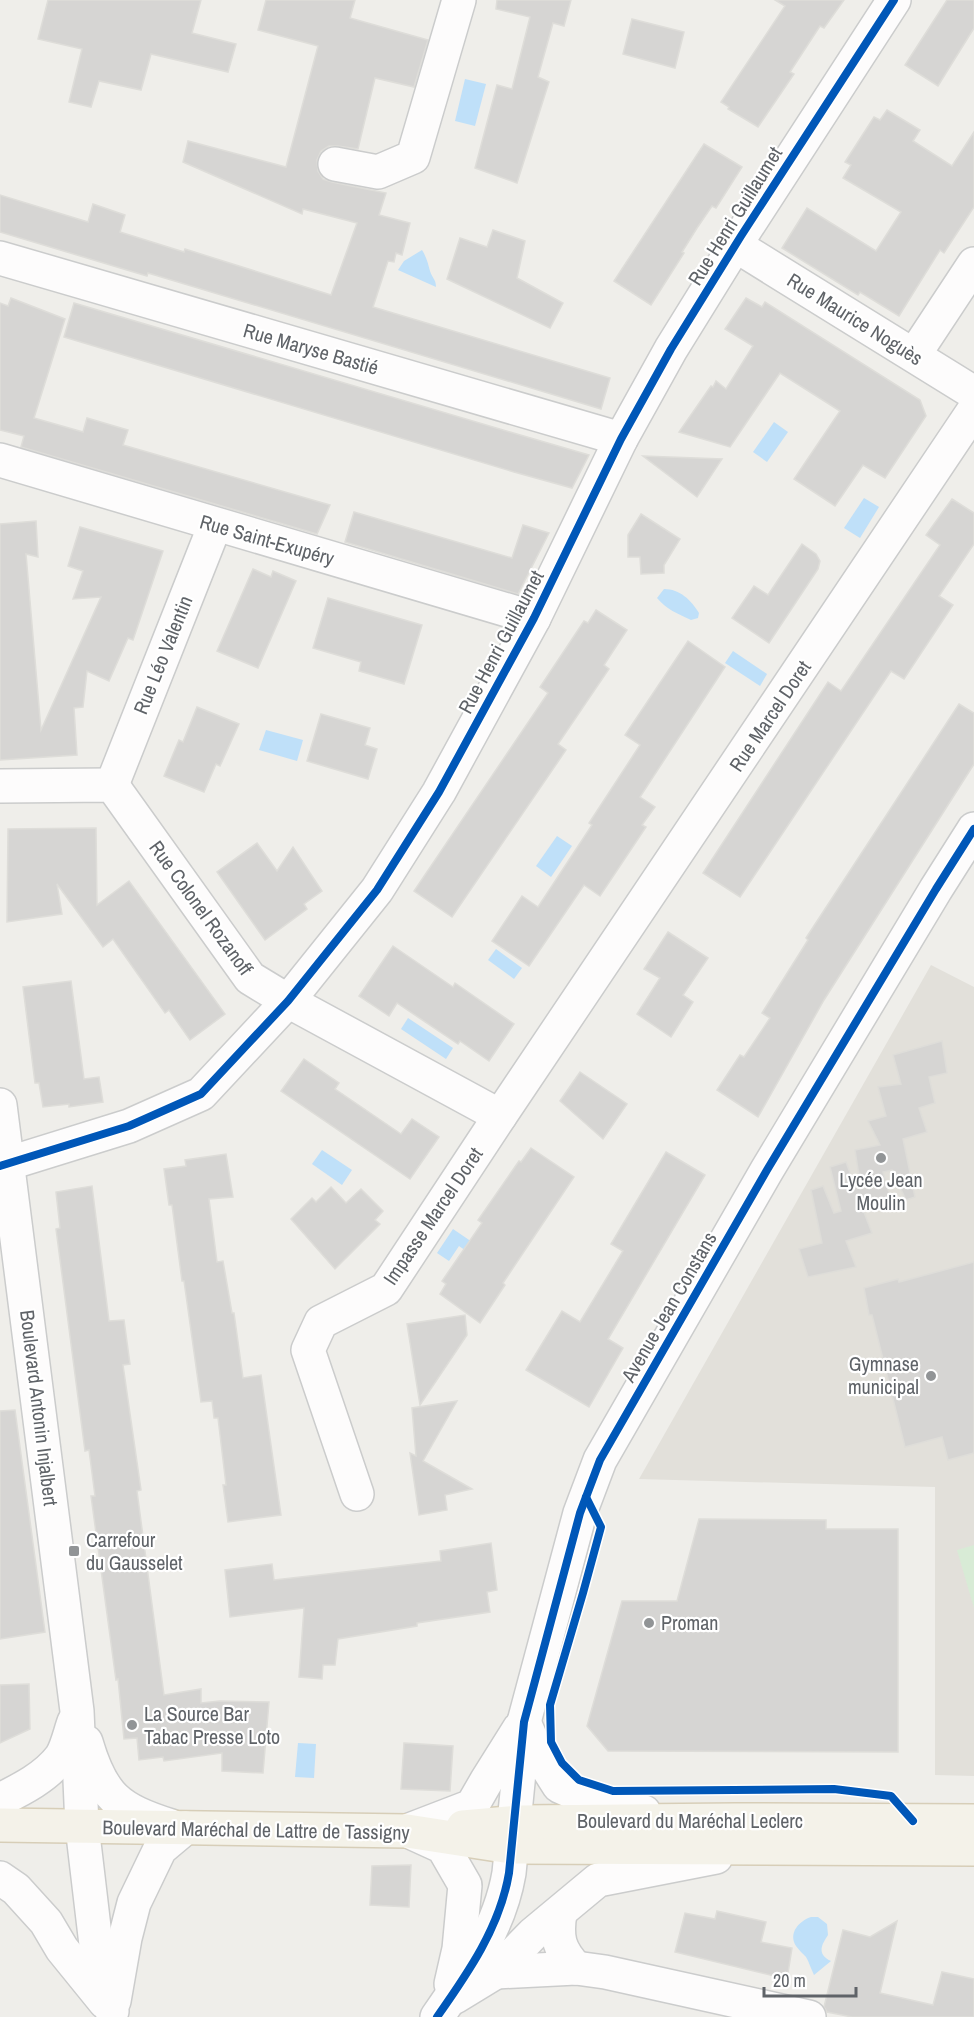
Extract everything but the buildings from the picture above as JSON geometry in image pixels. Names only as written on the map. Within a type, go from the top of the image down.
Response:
[{"type":"main road","name":"Boulevard du Maréchal Leclerc","points":[[512,1835],[736,1820],[974,1821]]},
{"type":"main road","name":"Boulevard Maréchal de Lattre de Tassigny","points":[[0,1824],[512,1835]]},
{"type":"main road","name":"Boulevard du Maréchal Leclerc","points":[[512,1835],[762,1848],[974,1849]]},
{"type":"street","points":[[334,164],[378,172],[413,157],[459,0]]},
{"type":"street","name":"Rue Henri Guillaumet","points":[[4,1165],[129,1126],[201,1094],[288,1001],[383,881],[439,792],[534,618],[621,440],[671,349],[735,245],[894,0]]},
{"type":"street","name":"Rue Maurice Noguès","points":[[735,245],[974,393]]},
{"type":"street","name":"Rue Maryse Bastié","points":[[0,258],[621,440]]},
{"type":"street","points":[[914,355],[974,264]]},
{"type":"street","name":"Rue Marcel Doret","points":[[565,1022],[974,410]]},
{"type":"street","name":"Rue Saint-Exupéry","points":[[0,460],[534,618]]},
{"type":"street","name":"Rue Léo Valentin","points":[[112,785],[215,525]]},
{"type":"street","points":[[0,786],[112,785]]},
{"type":"street","name":"Rue Colonel Rozanoff","points":[[112,785],[250,978],[500,1116]]},
{"type":"street","name":"Avenue Jean Constans","points":[[442,2010],[488,1939],[508,1881],[524,1722],[580,1513],[600,1460],[767,1170],[974,829]]},
{"type":"street","name":"Impasse Marcel Doret","points":[[357,1494],[308,1350],[321,1322],[386,1289],[565,1022]]},
{"type":"street","name":"Boulevard Antonin Injalbert","points":[[0,1105],[4,1165],[78,1712],[82,1826],[97,1953],[114,2014]]},
{"type":"street","name":"Boulevard Antonin Injalbert","points":[[0,1800],[29,1785],[48,1771],[62,1755],[78,1712]]},
{"type":"street","name":"Boulevard Antonin Injalbert","points":[[78,1712],[93,1767],[108,1794],[129,1810],[181,1828]]},
{"type":"street","points":[[524,1722],[535,1748],[559,1786],[608,1809],[736,1820]]},
{"type":"street","name":"Avenue Jean Constans","points":[[407,1831],[472,1806],[524,1722]]},
{"type":"street","points":[[114,2014],[124,1938],[134,1903],[160,1849],[181,1828]]},
{"type":"street","points":[[407,1831],[443,1847],[465,1885],[459,1949],[442,2010]]},
{"type":"street","points":[[442,2010],[496,1972],[533,1934],[598,1880],[762,1848]]},
{"type":"street","points":[[0,1878],[16,1889],[46,1922],[62,1949],[114,2014]]},
{"type":"street","points":[[560,1913],[558,1938],[567,1959],[576,1968]]},
{"type":"street","points":[[496,1972],[576,1968],[605,1972],[809,2017]]},
{"type":"shaded area","name":"Lycée Jean Moulin","points":[[931,965],[974,987],[974,1776],[935,1775],[935,1487],[639,1479]]},
{"type":"green space","points":[[974,1545],[974,1608],[957,1550]]},
{"type":"water","points":[[465,79],[486,84],[475,126],[455,121]]},
{"type":"water","points":[[422,250],[436,287],[398,270],[404,261]]},
{"type":"water","points":[[774,422],[788,432],[767,462],[753,452]]},
{"type":"water","points":[[864,498],[879,507],[860,538],[844,528]]},
{"type":"water","points":[[664,589],[670,589],[684,596],[699,613],[698,618],[691,620],[664,605],[657,598]]},
{"type":"water","points":[[733,651],[767,674],[760,686],[725,663]]},
{"type":"water","points":[[266,730],[303,740],[297,761],[259,750]]},
{"type":"water","points":[[557,836],[572,846],[551,877],[536,866]]},
{"type":"water","points":[[496,949],[522,968],[514,979],[488,960]]},
{"type":"water","points":[[408,1018],[453,1048],[446,1059],[401,1029]]},
{"type":"water","points":[[322,1150],[352,1170],[342,1185],[312,1164]]},
{"type":"water","points":[[453,1229],[475,1244],[469,1253],[459,1246],[449,1261],[437,1253]]},
{"type":"water","points":[[298,1743],[316,1744],[314,1778],[295,1777]]},
{"type":"water","points":[[818,1917],[827,1924],[828,1935],[822,1945],[822,1952],[831,1961],[814,1975],[793,1937],[802,1921]]},
{"type":"cycle path","points":[[0,1166],[129,1126],[201,1094],[288,1001],[377,890],[439,792],[534,618],[621,439],[671,349],[741,236],[894,0]]},
{"type":"cycle path","points":[[437,2017],[481,1949],[505,1893],[524,1722],[580,1513],[600,1460],[767,1170],[974,829]]},
{"type":"cycle path","points":[[586,1497],[601,1527],[550,1705],[551,1742],[562,1763],[579,1780],[613,1791],[834,1789],[891,1796],[913,1821]]},
{"type":"place","name":"Lycée Jean Moulin","points":[[881,1158]]},
{"type":"place","name":"Gymnase municipal","points":[[931,1376]]},
{"type":"place","name":"Carrefour du Gausselet","points":[[74,1551]]},
{"type":"place","name":"Proman","points":[[649,1623]]},
{"type":"place","name":"La Source Bar Tabac Presse Loto","points":[[132,1725]]}]
